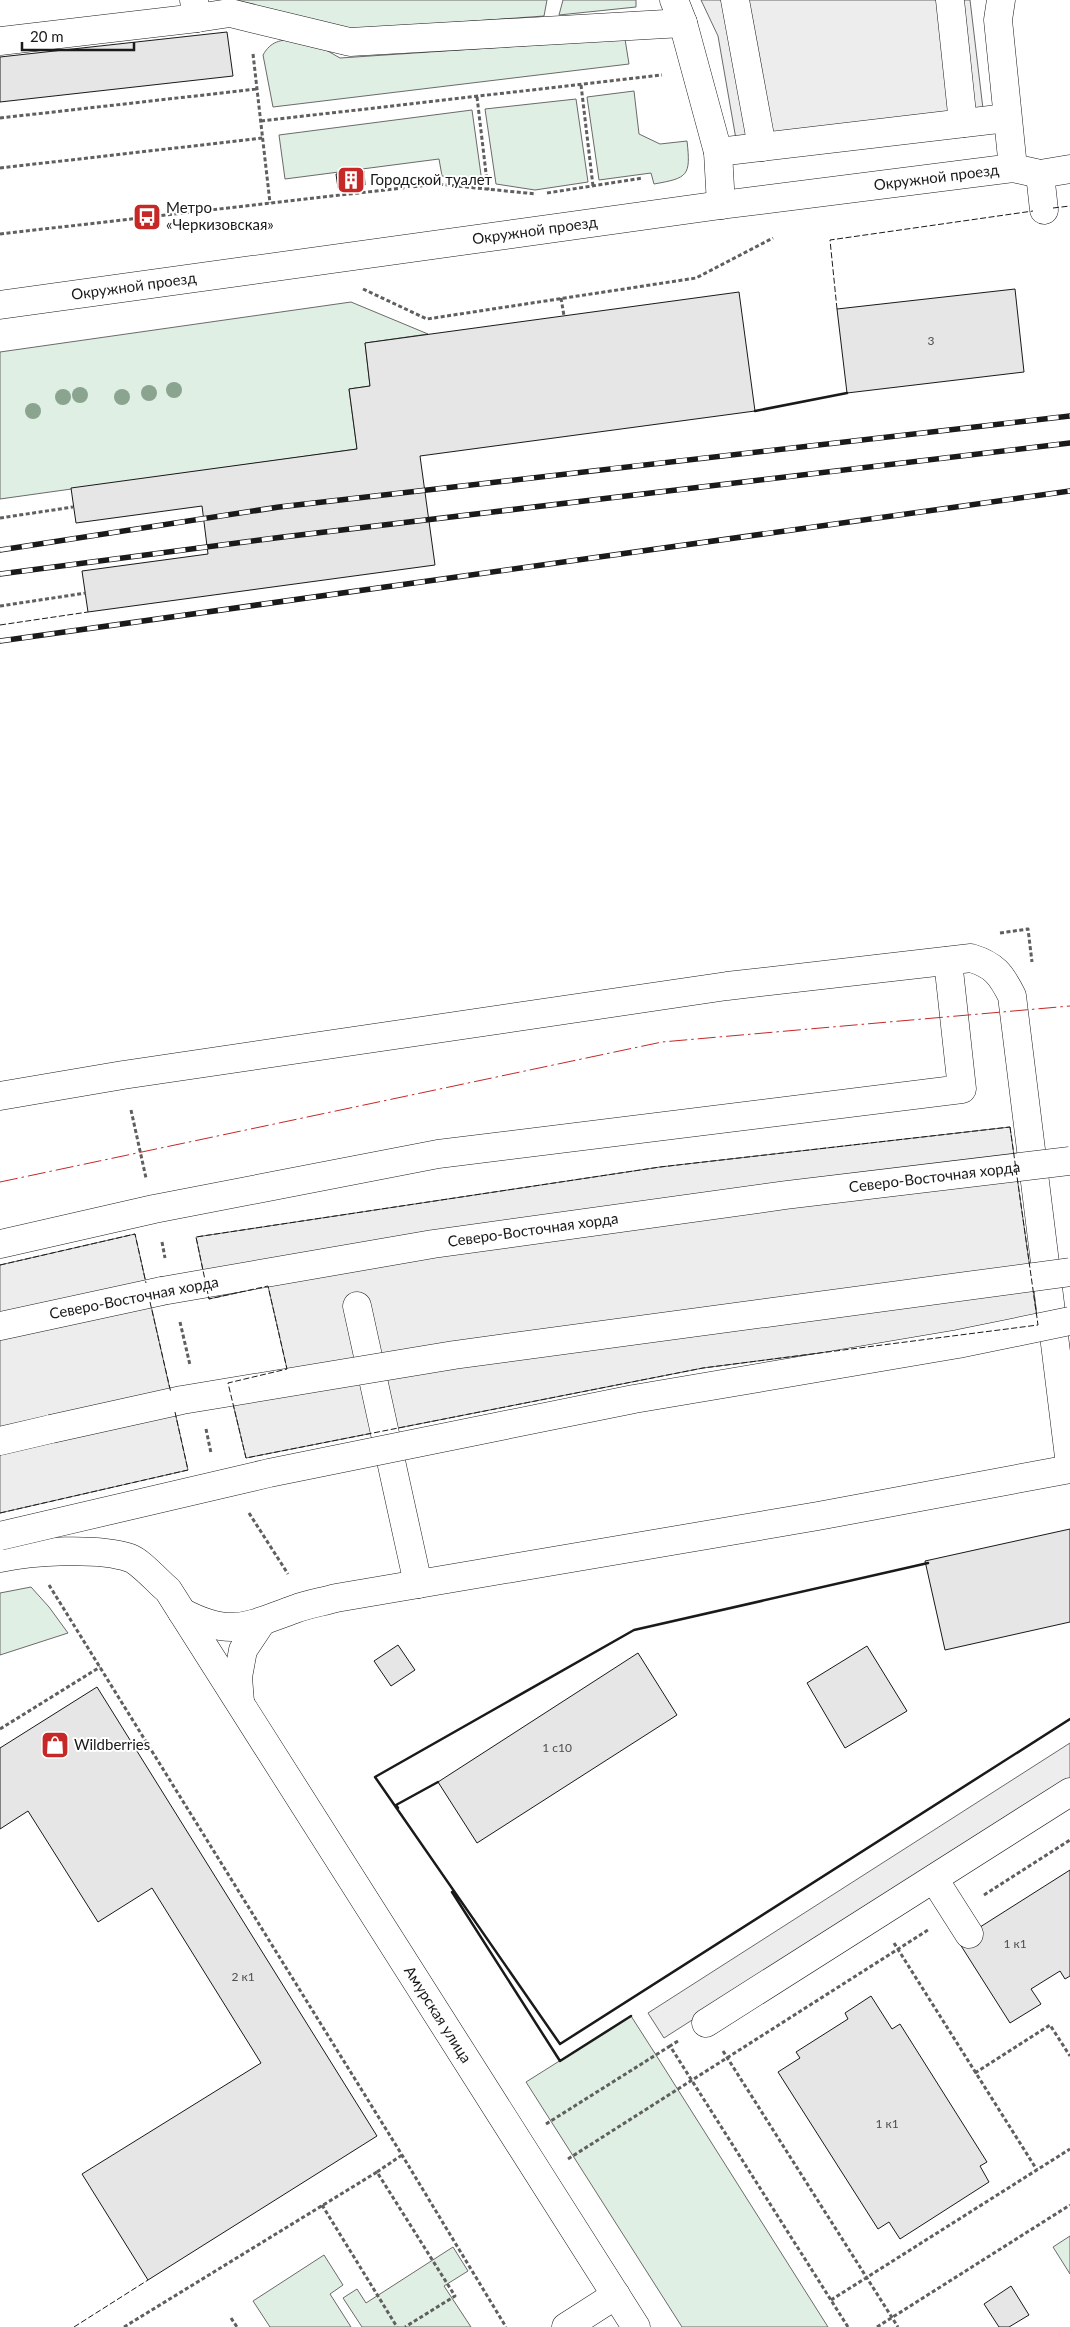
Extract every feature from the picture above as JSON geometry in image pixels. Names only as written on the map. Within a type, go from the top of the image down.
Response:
[{"type":"street","points":[[735,0],[762,146]]},
{"type":"street","points":[[950,0],[963,123]]},
{"type":"street","points":[[1002,0],[998,20],[1013,168]]},
{"type":"street","points":[[0,41],[195,9],[248,16],[350,42],[678,12],[718,152],[721,204]]},
{"type":"street","points":[[718,152],[1007,118]]},
{"type":"street","name":"Окружной проезд","points":[[0,305],[721,204],[1013,168],[1040,174],[1070,169]]},
{"type":"street","points":[[1040,174],[1044,210]]},
{"type":"street","points":[[0,1096],[123,1075],[727,986],[971,958],[988,964],[1004,980],[1012,996],[1070,1467],[818,1516],[336,1598],[296,1609],[260,1624],[230,1628],[204,1624],[182,1612]]},
{"type":"street","points":[[0,1244],[154,1209],[438,1154],[962,1088],[948,961]]},
{"type":"street","name":"Северо-Восточная хорда","points":[[0,1326],[162,1291],[432,1244],[776,1197],[1070,1161]]},
{"type":"street","points":[[0,1441],[182,1400],[454,1355],[1070,1272]]},
{"type":"street","points":[[0,1306],[162,1291]]},
{"type":"street","points":[[357,1306],[418,1584]]},
{"type":"street","points":[[0,1536],[269,1473],[625,1401],[958,1344],[1070,1321]]},
{"type":"street","points":[[0,1431],[52,1430]]},
{"type":"street","name":"Амурская улица","points":[[0,1558],[24,1553],[90,1552],[131,1558],[168,1590],[636,2327]]},
{"type":"street","points":[[240,1702],[238,1677],[243,1650],[260,1624]]},
{"type":"street","points":[[706,2023],[1070,1792]]},
{"type":"street","points":[[934,1878],[962,1924]]},
{"type":"street","points":[[566,2327],[616,2295]]},
{"type":"path","points":[[248,16],[270,203]]},
{"type":"path","points":[[261,121],[695,72]]},
{"type":"path","points":[[581,84],[593,186]]},
{"type":"path","points":[[0,118],[257,89]]},
{"type":"path","points":[[478,96],[488,190]]},
{"type":"path","points":[[0,168],[263,138]]},
{"type":"path","points":[[0,234],[437,184],[535,194],[643,178]]},
{"type":"path","points":[[363,288],[427,319],[696,278],[773,238]]},
{"type":"path","points":[[561,298],[564,316]]},
{"type":"path","points":[[0,518],[73,507]]},
{"type":"path","points":[[0,606],[86,593]]},
{"type":"path","points":[[47,1582],[402,2155],[506,2327]]},
{"type":"path","points":[[0,1729],[100,1667]]},
{"type":"path","points":[[564,2161],[898,1950],[962,1924],[1070,1840]]},
{"type":"path","points":[[876,1915],[1037,2170]]},
{"type":"path","points":[[543,2127],[706,2023],[898,2327]]},
{"type":"path","points":[[975,2073],[1050,2025],[1070,2056]]},
{"type":"path","points":[[670,2046],[848,2327]]},
{"type":"path","points":[[831,2300],[1070,2149]]},
{"type":"path","points":[[124,2327],[402,2155]]},
{"type":"path","points":[[377,2172],[455,2296],[406,2327]]},
{"type":"path","points":[[877,2327],[1070,2205]]},
{"type":"path","points":[[322,2206],[397,2327]]},
{"type":"path","points":[[232,2318],[237,2327]]},
{"type":"green space","points":[[232,0],[547,0],[544,16],[349,30]]},
{"type":"green space","points":[[563,0],[636,0],[636,7],[559,15]]},
{"type":"green space","points":[[296,39],[319,46],[340,58],[625,39],[629,64],[273,107],[263,55],[276,42]]},
{"type":"green space","points":[[634,91],[639,134],[660,144],[687,141],[687,168],[685,173],[674,180],[654,184],[651,173],[599,180],[587,97]]},
{"type":"green space","points":[[576,99],[588,182],[535,190],[496,184],[485,109]]},
{"type":"green space","points":[[472,110],[482,182],[442,176],[439,159],[285,179],[279,135]]},
{"type":"green space","points":[[351,302],[428,334],[365,343],[370,386],[349,389],[357,449],[0,499],[0,352]]},
{"type":"green space","points":[[31,1587],[68,1633],[0,1655],[0,1593]]},
{"type":"green space","points":[[631,2016],[828,2327],[682,2327],[526,2082]]},
{"type":"green space","points":[[1070,2236],[1070,2274],[1053,2247]]},
{"type":"green space","points":[[453,2247],[468,2271],[444,2286],[471,2327],[362,2327],[343,2298],[357,2289],[366,2303]]},
{"type":"green space","points":[[324,2255],[343,2285],[330,2294],[351,2327],[270,2327],[253,2301]]},
{"type":"shaded area","points":[[701,0],[970,0],[986,134],[740,162],[718,36]]},
{"type":"shaded area","points":[[1010,1127],[1038,1325],[703,1368],[246,1458],[228,1383],[287,1369],[268,1286],[209,1299],[196,1237],[660,1167]]},
{"type":"shaded area","points":[[135,1234],[188,1470],[0,1513],[0,1265]]},
{"type":"shaded area","points":[[1070,1743],[1070,1779],[664,2038],[648,2013]]},
{"type":"building","points":[[227,32],[233,76],[0,102],[0,57]]},
{"type":"building","name":"Городской туалет","points":[[364,171],[365,185],[338,188],[336,174]]},
{"type":"building","points":[[1015,289],[1024,372],[847,393],[837,309]]},
{"type":"building","points":[[739,292],[755,411],[420,456],[435,565],[88,612],[82,571],[208,554],[202,506],[76,523],[71,488],[357,449],[349,389],[370,386],[365,343]]},
{"type":"building","points":[[1070,1529],[1070,1622],[945,1650],[925,1561]]},
{"type":"building","points":[[398,1645],[415,1670],[391,1686],[374,1661]]},
{"type":"building","points":[[867,1646],[907,1711],[845,1748],[807,1683]]},
{"type":"building","points":[[638,1653],[677,1715],[477,1843],[438,1782]]},
{"type":"building","points":[[97,1687],[377,2136],[148,2280],[82,2174],[261,2063],[152,1888],[98,1922],[28,1811],[0,1829],[0,1748]]},
{"type":"building","points":[[1070,1870],[1070,1976],[1065,1979],[1060,1971],[1031,1989],[1041,2004],[1010,2023],[958,1941]]},
{"type":"building","points":[[871,1996],[892,2029],[900,2024],[987,2162],[980,2166],[989,2182],[900,2239],[889,2222],[878,2229],[778,2072],[800,2058],[796,2052],[848,2019],[845,2013]]},
{"type":"building","points":[[1011,2286],[1029,2315],[1009,2327],[999,2327],[984,2304]]},
{"type":"railway","points":[[0,550],[279,507],[1070,416]]},
{"type":"railway","points":[[0,574],[283,537],[1070,443]]},
{"type":"railway","points":[[0,641],[1070,491]]},
{"type":"fence","points":[[1053,208],[1070,206]]},
{"type":"fence","points":[[837,309],[830,240],[1033,211]]},
{"type":"fence","points":[[0,625],[88,612]]},
{"type":"fence","points":[[1010,1127],[1038,1325],[703,1368],[246,1458],[228,1383],[287,1369],[268,1286],[209,1299],[196,1237],[660,1167],[1010,1127]]},
{"type":"fence","points":[[0,1265],[135,1234],[146,1283]]},
{"type":"fence","points":[[150,1302],[171,1393]]},
{"type":"fence","points":[[0,1513],[188,1470],[175,1412]]},
{"type":"fence","points":[[74,2327],[148,2280]]},
{"type":"wall","points":[[755,411],[847,393]]},
{"type":"wall","points":[[928,1563],[634,1630],[375,1777],[560,2044],[1070,1719]]},
{"type":"wall","points":[[398,1808],[396,1805],[438,1782]]},
{"type":"wall","points":[[452,1892],[560,2061],[631,2016]]},
{"type":"power","points":[[0,1182],[662,1042],[1070,1006]]},
{"type":"place","name":"Городской туалет","points":[[351,180]]},
{"type":"place","name":"Метро «Черкизовская»","points":[[147,217]]},
{"type":"place","name":"Wildberries","points":[[55,1745]]}]
